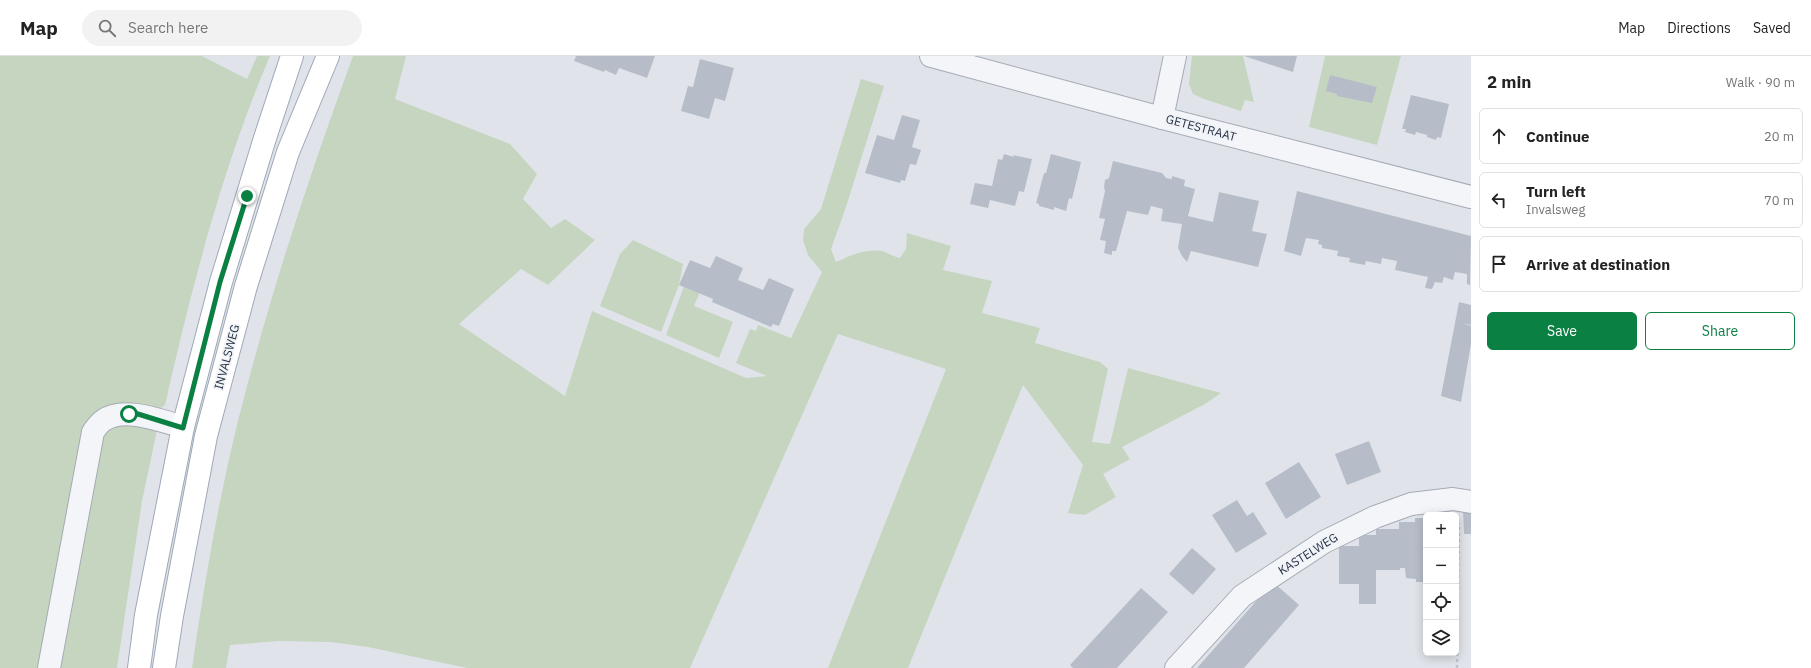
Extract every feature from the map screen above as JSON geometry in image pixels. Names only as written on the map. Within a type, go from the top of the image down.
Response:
[{"type":"main road","name":"INVALSWEG","points":[[139,668],[146,615],[183,428],[220,282],[292,56]]},
{"type":"main road","name":"INVALSWEG","points":[[164,668],[174,600],[206,436],[246,286],[288,152],[328,56]]},
{"type":"street","name":"GETESTRAAT","points":[[931,56],[1162,118],[1471,197]]},
{"type":"street","points":[[1162,118],[1175,56]]},
{"type":"street","points":[[49,668],[93,432],[104,420],[121,414],[138,414],[183,428]]},
{"type":"street","name":"KASTELWEG","points":[[1176,668],[1242,596],[1324,542],[1375,517],[1411,504],[1453,499],[1465,501]]},
{"type":"path","points":[[1457,668],[1465,501]]},
{"type":"green space","points":[[0,56],[202,56],[247,79],[257,56],[270,56],[237,141],[210,228],[197,272],[165,405],[161,408],[100,413],[43,668],[0,668]]},
{"type":"green space","points":[[353,56],[406,56],[395,99],[510,144],[537,174],[523,199],[551,228],[565,219],[595,240],[548,285],[521,269],[459,324],[565,396],[592,311],[746,378],[767,376],[736,363],[750,329],[756,331],[758,325],[791,338],[822,272],[808,255],[803,240],[804,229],[821,209],[861,79],[884,86],[845,210],[831,249],[836,262],[860,252],[872,250],[885,252],[900,258],[906,249],[907,233],[951,246],[943,270],[992,281],[982,313],[1040,328],[1035,343],[1100,362],[1108,369],[1092,442],[1110,444],[1128,368],[1221,393],[1205,404],[1122,447],[1130,459],[1103,474],[1116,497],[1085,515],[1068,513],[1083,465],[1023,385],[908,668],[828,668],[946,369],[838,334],[690,668],[467,668],[368,647],[330,642],[279,641],[230,645],[226,668],[192,668],[218,513],[231,451],[250,375],[276,283],[321,146]]},
{"type":"green space","points":[[1192,56],[1243,56],[1254,102],[1245,100],[1241,111],[1193,94],[1189,84]]},
{"type":"green space","points":[[1325,56],[1401,56],[1377,145],[1309,127]]},
{"type":"green space","points":[[633,240],[683,264],[679,285],[661,332],[600,306],[620,254]]},
{"type":"green space","points":[[684,286],[700,292],[694,306],[733,322],[719,358],[666,335]]},
{"type":"green space","points":[[125,421],[156,430],[156,435],[142,501],[117,668],[57,668],[101,437],[106,426]]},
{"type":"building","points":[[576,56],[655,56],[647,78],[619,68],[616,75],[605,70],[604,72],[574,61]]},
{"type":"building","points":[[1244,56],[1297,56],[1293,72]]},
{"type":"building","points":[[700,59],[734,68],[725,101],[715,98],[709,119],[681,111],[688,86],[693,87]]},
{"type":"building","points":[[1330,75],[1377,87],[1372,103],[1337,96],[1337,94],[1326,91]]},
{"type":"building","points":[[1411,95],[1449,104],[1441,138],[1437,137],[1436,140],[1427,137],[1427,135],[1416,132],[1415,135],[1405,132],[1406,129],[1402,129]]},
{"type":"building","points":[[902,115],[920,120],[912,147],[921,150],[916,165],[910,164],[905,181],[901,180],[900,183],[865,173],[877,135],[894,140]]},
{"type":"building","points":[[1004,154],[1032,159],[1024,192],[1019,191],[1015,206],[990,200],[988,208],[970,204],[975,183],[992,186],[998,159],[1002,160]]},
{"type":"building","points":[[1051,154],[1081,162],[1072,199],[1069,198],[1066,211],[1054,207],[1054,210],[1039,206],[1039,204],[1036,203]]},
{"type":"building","points":[[1113,161],[1162,173],[1166,178],[1172,179],[1172,176],[1185,180],[1184,186],[1195,189],[1188,216],[1213,222],[1219,192],[1259,201],[1252,231],[1267,234],[1258,267],[1191,251],[1187,262],[1178,248],[1182,224],[1161,221],[1163,209],[1151,206],[1148,215],[1127,211],[1116,251],[1112,251],[1112,255],[1104,253],[1106,241],[1100,240],[1105,219],[1099,218],[1105,191],[1105,180],[1109,178]]},
{"type":"building","points":[[1297,191],[1471,236],[1470,285],[1467,284],[1467,274],[1455,272],[1453,280],[1444,277],[1442,283],[1435,282],[1432,289],[1425,288],[1428,277],[1395,270],[1397,261],[1382,258],[1381,264],[1366,261],[1365,265],[1349,262],[1350,258],[1337,256],[1338,251],[1322,248],[1322,245],[1318,244],[1319,240],[1306,238],[1301,256],[1284,251]]},
{"type":"building","points":[[716,256],[743,268],[738,280],[763,290],[769,278],[794,289],[779,326],[773,324],[771,327],[712,302],[713,299],[679,285],[690,260],[710,268]]},
{"type":"building","points":[[1459,302],[1471,305],[1471,325],[1462,323],[1471,326],[1471,344],[1461,402],[1441,396]]},
{"type":"building","points":[[1369,441],[1381,472],[1347,485],[1335,454]]},
{"type":"building","points":[[1299,462],[1321,497],[1286,519],[1265,483]]},
{"type":"building","points":[[1237,500],[1247,516],[1253,512],[1267,534],[1236,553],[1212,515]]},
{"type":"building","points":[[1463,510],[1471,511],[1471,534],[1464,534]]},
{"type":"building","points":[[1415,518],[1423,518],[1423,582],[1416,582],[1416,579],[1406,578],[1405,568],[1400,568],[1400,570],[1376,570],[1376,604],[1359,604],[1359,584],[1339,584],[1339,546],[1359,546],[1359,535],[1376,535],[1376,529],[1399,529],[1399,522],[1415,522]]},
{"type":"building","points":[[1192,548],[1216,569],[1193,595],[1169,574]]},
{"type":"building","points":[[1273,582],[1299,605],[1244,668],[1197,668]]},
{"type":"building","points":[[1141,588],[1168,612],[1117,668],[1073,668],[1070,665]]},
{"type":"route","points":[[129,414],[138,414],[183,428],[220,282],[247,196]]}]
